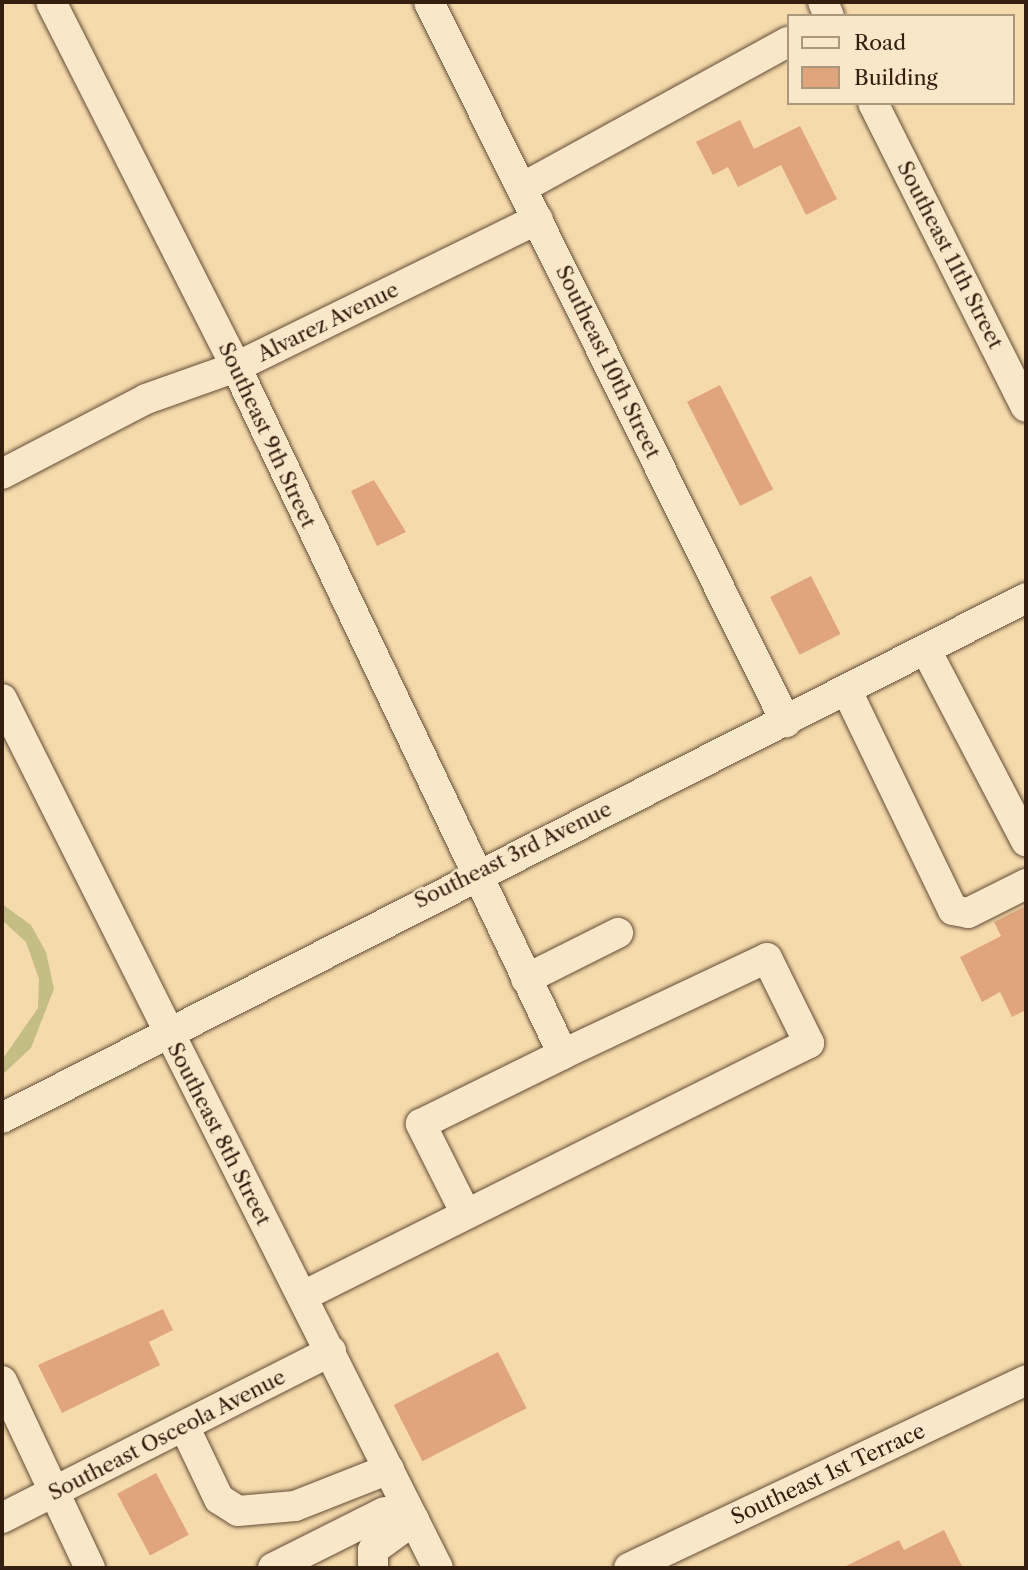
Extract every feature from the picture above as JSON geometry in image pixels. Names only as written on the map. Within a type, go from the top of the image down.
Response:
[{"type":"street","name":"Southeast 9th Street","points":[[51,2],[236,367],[474,874],[563,1054]]},
{"type":"street","name":"Southeast 10th Street","points":[[429,2],[786,722]]},
{"type":"street","points":[[522,188],[786,43]]},
{"type":"street","name":"Southeast 11th Street","points":[[874,105],[1026,407]]},
{"type":"street","name":"Alvarez Avenue","points":[[2,474],[146,399],[236,367],[538,219]]},
{"type":"street","name":"Southeast 3rd Avenue","points":[[2,1118],[165,1031],[474,874],[786,722],[1026,598]]},
{"type":"street","points":[[926,650],[1026,841]]},
{"type":"street","points":[[847,691],[953,910],[968,913],[1026,884]]},
{"type":"street","name":"Southeast 8th Street","points":[[2,699],[165,1031],[331,1351],[438,1568]]},
{"type":"street","points":[[526,979],[618,933]]},
{"type":"street","points":[[303,1296],[809,1043],[767,958],[421,1124],[466,1214]]},
{"type":"street","name":"Southeast Osceola Avenue","points":[[2,1518],[331,1351]]},
{"type":"street","name":"Southeast 1st Terrace","points":[[629,1568],[1026,1380]]},
{"type":"street","points":[[2,1381],[57,1491],[90,1568]]},
{"type":"street","points":[[184,1426],[219,1499],[238,1511],[295,1506],[389,1469]]},
{"type":"street","points":[[273,1568],[385,1512]]},
{"type":"street","points":[[373,1568],[373,1550],[414,1520]]},
{"type":"shaded area","points":[[2,904],[31,925],[46,952],[54,989],[31,1048],[2,1075],[2,1060],[38,1008],[39,979],[26,942],[2,920]]},
{"type":"building","points":[[740,120],[754,149],[800,126],[837,199],[806,215],[781,165],[738,187],[728,167],[713,175],[696,142]]},
{"type":"building","points":[[720,385],[773,489],[740,506],[687,402]]},
{"type":"building","points":[[374,480],[406,532],[377,546],[351,491]]},
{"type":"building","points":[[811,576],[841,634],[800,655],[770,597]]},
{"type":"building","points":[[1026,906],[1026,1010],[1012,1017],[1000,992],[982,1002],[960,957],[1001,936],[994,922]]},
{"type":"building","points":[[163,1309],[173,1330],[149,1342],[160,1365],[62,1413],[38,1365]]},
{"type":"building","points":[[498,1352],[527,1408],[422,1461],[394,1405]]},
{"type":"building","points":[[156,1473],[189,1535],[150,1555],[117,1494]]},
{"type":"building","points":[[944,1530],[963,1568],[842,1568],[899,1540],[904,1550]]}]
